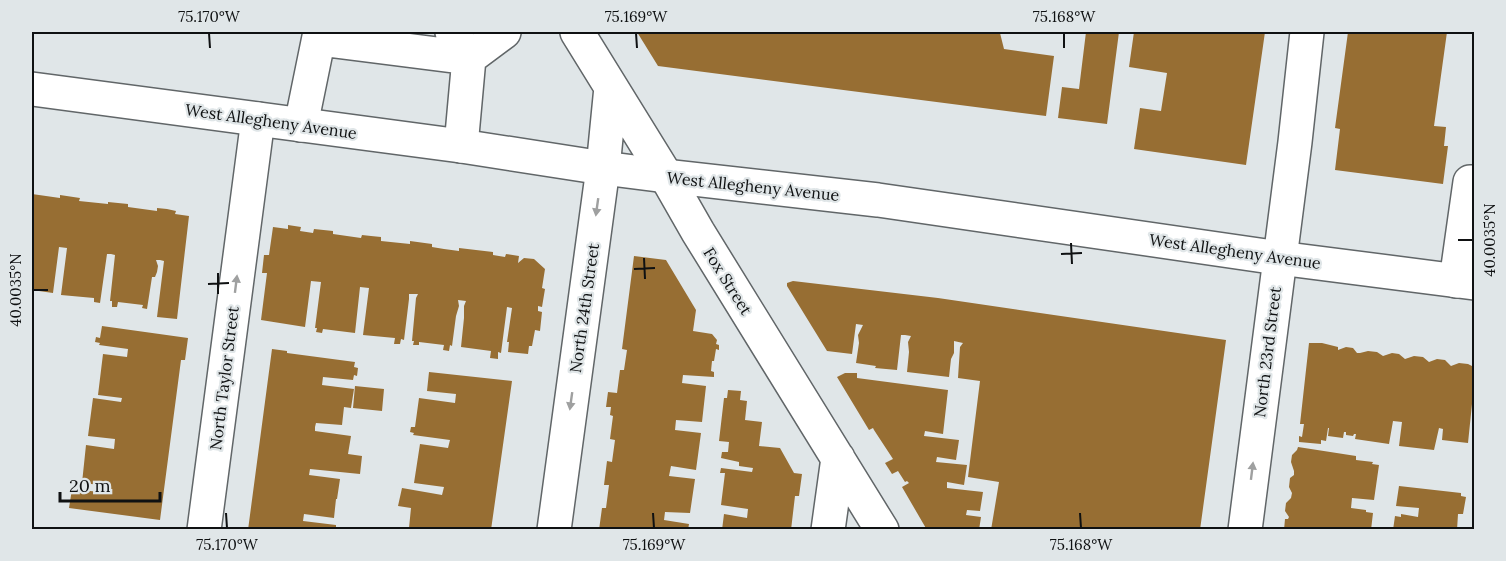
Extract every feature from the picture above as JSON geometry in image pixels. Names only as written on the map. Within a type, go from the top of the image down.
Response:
[{"type":"street","points":[[301,125],[319,35],[461,45],[504,32]]},
{"type":"street","name":"Fox Street","points":[[578,32],[882,530]]},
{"type":"street","name":"North 23rd Street","points":[[1245,530],[1307,32]]},
{"type":"street","points":[[461,45],[461,146]]},
{"type":"street","name":"North 24th Street","points":[[554,530],[603,168],[610,87]]},
{"type":"street","name":"West Allegheny Avenue","points":[[32,89],[461,146],[603,168],[878,200],[1279,258],[1465,282]]},
{"type":"street","name":"North Taylor Street","points":[[204,530],[258,119]]},
{"type":"street","points":[[1465,282],[1470,182],[1474,182]]},
{"type":"street","points":[[828,530],[838,458]]},
{"type":"building","points":[[637,32],[1001,32],[1004,49],[1054,56],[1046,116],[658,66]]},
{"type":"building","points":[[1086,32],[1119,32],[1107,124],[1058,118],[1062,87],[1079,89]]},
{"type":"building","points":[[1134,32],[1265,32],[1246,165],[1134,149],[1140,108],[1161,111],[1167,73],[1129,67]]},
{"type":"building","points":[[1348,32],[1447,32],[1434,126],[1446,127],[1444,146],[1448,146],[1443,184],[1335,170],[1340,129],[1335,128]]},
{"type":"building","points":[[32,194],[80,198],[79,201],[128,204],[128,207],[157,211],[157,208],[167,209],[176,211],[175,214],[189,216],[177,319],[157,317],[164,261],[160,260],[156,260],[157,272],[155,277],[152,277],[147,309],[142,308],[143,305],[118,302],[117,307],[112,307],[112,301],[110,301],[115,255],[111,254],[107,254],[100,303],[94,302],[94,298],[61,295],[67,248],[59,247],[53,293],[32,290]]},
{"type":"building","points":[[288,225],[301,227],[300,231],[313,233],[314,229],[333,231],[333,234],[361,238],[362,235],[381,237],[381,241],[410,244],[410,241],[432,244],[432,247],[444,249],[459,251],[459,248],[493,252],[493,255],[505,257],[506,254],[519,256],[518,263],[524,258],[534,259],[545,269],[542,307],[538,306],[538,311],[542,312],[540,331],[535,330],[528,354],[508,352],[509,342],[507,342],[512,308],[507,307],[501,353],[498,352],[498,359],[490,358],[491,351],[461,347],[466,301],[458,300],[452,346],[450,345],[449,351],[443,350],[444,345],[419,342],[419,345],[413,345],[418,294],[409,294],[404,340],[401,339],[400,344],[394,344],[395,338],[363,335],[369,288],[360,287],[355,333],[323,329],[322,333],[316,332],[321,282],[311,281],[305,327],[261,320],[267,273],[262,273],[264,255],[269,255],[273,227],[288,229]]},
{"type":"building","points":[[634,256],[666,260],[696,310],[693,331],[712,334],[717,340],[716,344],[719,345],[719,350],[716,349],[714,361],[712,361],[711,371],[714,372],[714,377],[683,375],[682,383],[706,386],[702,422],[676,420],[675,430],[701,433],[696,470],[671,466],[669,476],[695,479],[690,513],[665,512],[664,520],[689,524],[688,530],[599,530],[602,508],[606,508],[609,485],[604,485],[607,461],[612,462],[615,440],[610,439],[613,416],[610,415],[611,407],[606,407],[608,392],[617,393],[620,370],[624,370],[627,350],[622,349]]},
{"type":"building","points":[[793,281],[938,298],[1226,340],[1200,530],[991,530],[999,482],[968,477],[980,381],[958,378],[960,347],[963,343],[954,341],[949,377],[907,372],[908,342],[911,336],[905,335],[901,335],[897,370],[856,363],[858,335],[863,325],[856,324],[852,354],[827,351],[787,286],[787,283]]},
{"type":"building","points":[[102,326],[188,338],[185,360],[181,360],[160,520],[69,508],[72,489],[109,493],[110,486],[82,483],[86,445],[114,449],[115,439],[88,436],[93,398],[121,402],[122,398],[98,395],[103,354],[127,357],[128,349],[99,345],[100,343],[95,342],[96,337],[100,338]]},
{"type":"building","points":[[1309,343],[1322,343],[1338,347],[1338,350],[1346,347],[1353,348],[1357,353],[1377,352],[1383,356],[1392,353],[1399,354],[1405,359],[1414,356],[1423,357],[1429,362],[1437,359],[1445,360],[1451,366],[1459,363],[1474,367],[1474,401],[1468,443],[1442,440],[1443,429],[1439,428],[1434,450],[1399,446],[1402,422],[1393,421],[1389,444],[1355,439],[1356,434],[1346,435],[1346,432],[1343,438],[1328,436],[1329,428],[1326,441],[1321,440],[1321,444],[1299,442],[1304,424],[1300,424]]},
{"type":"building","points":[[272,349],[355,362],[354,367],[358,368],[357,376],[354,375],[353,380],[323,377],[322,385],[354,389],[351,408],[344,407],[342,425],[316,423],[315,427],[315,431],[351,436],[348,454],[362,456],[360,474],[310,469],[309,475],[340,479],[334,518],[304,514],[303,521],[336,525],[336,530],[248,530]]},
{"type":"building","points":[[429,372],[512,381],[491,530],[409,528],[411,508],[398,506],[402,488],[442,495],[444,487],[414,483],[420,444],[448,448],[450,440],[413,435],[414,433],[410,432],[411,427],[415,427],[419,398],[455,403],[456,394],[427,391]]},
{"type":"building","points":[[845,373],[857,373],[857,378],[948,390],[943,434],[925,431],[924,436],[959,440],[956,460],[937,457],[936,462],[967,465],[964,485],[947,482],[947,488],[983,492],[980,511],[967,510],[966,515],[981,517],[979,530],[927,530],[902,487],[909,483],[905,482],[898,471],[892,474],[885,463],[893,459],[873,428],[869,430],[837,377]]},
{"type":"building","points":[[355,386],[384,389],[382,411],[353,408]]},
{"type":"building","points":[[728,390],[741,391],[740,400],[747,401],[745,420],[762,422],[759,446],[780,448],[794,473],[802,474],[799,496],[795,496],[791,530],[722,530],[724,514],[747,518],[748,509],[721,505],[725,473],[720,473],[721,468],[752,472],[753,468],[739,466],[739,462],[721,458],[722,452],[728,452],[729,442],[719,441],[724,398],[727,398]]},
{"type":"building","points":[[1298,447],[1356,456],[1356,460],[1379,465],[1374,500],[1352,498],[1351,508],[1373,513],[1371,530],[1284,530],[1285,519],[1289,517],[1285,511],[1286,503],[1292,493],[1289,487],[1290,478],[1294,475],[1292,455]]},
{"type":"building","points":[[1399,486],[1461,493],[1461,496],[1466,497],[1463,514],[1458,514],[1457,530],[1393,530],[1395,516],[1401,517],[1401,514],[1418,517],[1419,508],[1396,506]]}]
